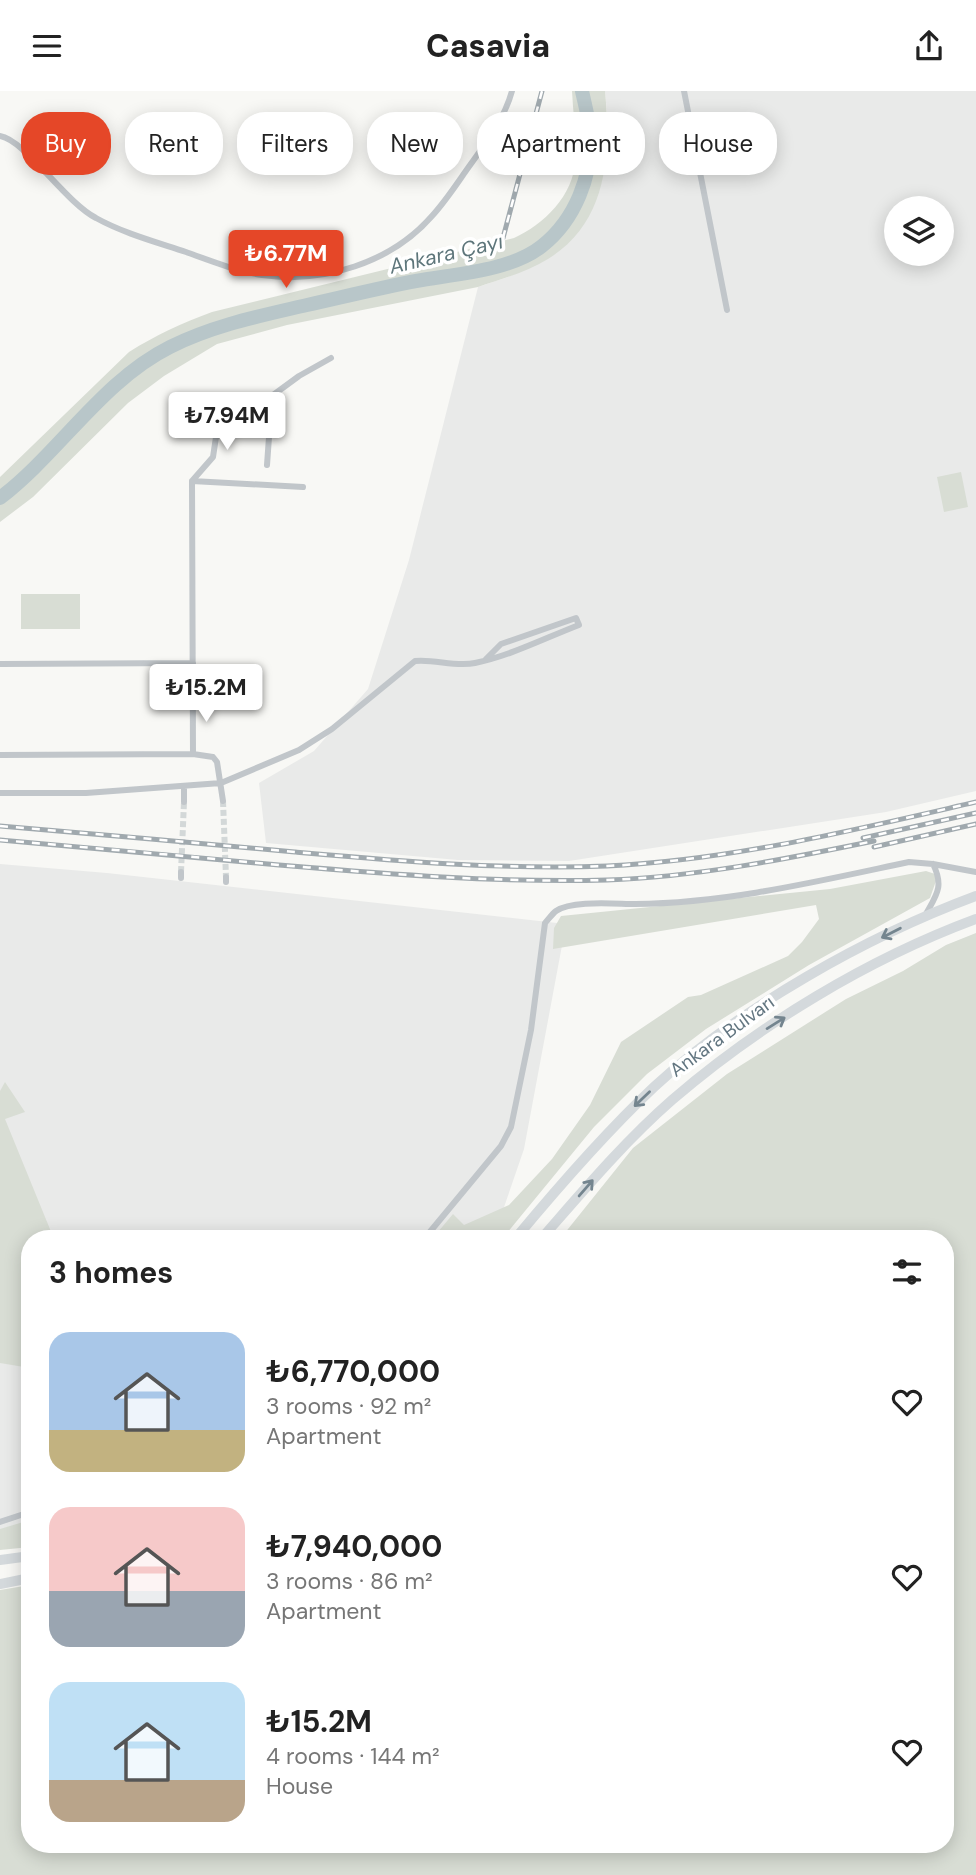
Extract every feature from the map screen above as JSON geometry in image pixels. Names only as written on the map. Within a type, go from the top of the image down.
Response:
[{"type":"main road","name":"Ankara Bulvarı","points":[[523,1230],[592,1148],[656,1085],[730,1026],[817,971],[926,914],[976,896]]},
{"type":"main road","name":"Ankara Bulvarı","points":[[549,1230],[608,1162],[671,1101],[744,1043],[838,985],[936,934],[976,919]]},
{"type":"main road","points":[[0,1560],[21,1557]]},
{"type":"main road","points":[[0,1584],[21,1580]]},
{"type":"street","points":[[0,136],[15,141],[64,193],[96,218],[232,269],[280,277],[319,275],[355,266],[391,250],[431,218],[494,132],[508,106],[512,91]]},
{"type":"street","points":[[684,91],[727,310]]},
{"type":"street","points":[[193,754],[192,481],[213,457],[216,437],[299,376],[331,358]]},
{"type":"street","points":[[251,412],[269,437],[267,465]]},
{"type":"street","points":[[192,481],[303,487]]},
{"type":"street","points":[[0,793],[86,793],[221,783],[279,759],[332,729],[415,661],[475,663],[486,659],[579,625],[576,618],[500,644],[486,659]]},
{"type":"street","points":[[0,664],[193,663]]},
{"type":"street","points":[[0,755],[193,754],[213,757],[217,762],[223,801]]},
{"type":"street","points":[[184,787],[184,802]]},
{"type":"street","points":[[431,1230],[501,1146],[511,1127],[519,1099],[531,1030],[545,923],[557,910],[582,905],[710,899],[909,862],[976,872]]},
{"type":"street","points":[[926,914],[937,893],[940,878],[933,864]]},
{"type":"street","points":[[0,1522],[21,1516]]},
{"type":"shaded area","points":[[572,91],[605,91],[607,112],[574,112]]},
{"type":"shaded area","points":[[605,91],[976,91],[976,791],[886,812],[569,861],[458,860],[266,843],[259,783],[314,751],[368,689],[409,560],[478,287],[547,259],[585,175],[645,175],[645,112],[607,112]]},
{"type":"shaded area","points":[[573,175],[603,175],[594,206],[583,226],[568,244],[540,264],[478,287],[287,325],[217,344],[164,376],[128,403],[33,497],[0,522],[0,477],[129,352],[149,340],[212,312],[514,238],[546,217],[569,186]]},
{"type":"shaded area","points":[[961,472],[968,507],[944,512],[937,477]]},
{"type":"shaded area","points":[[21,594],[80,594],[80,629],[21,629]]},
{"type":"shaded area","points":[[0,864],[107,873],[566,924],[524,1149],[502,1213],[486,1230],[21,1230],[21,1539],[0,1544]]},
{"type":"shaded area","points":[[926,871],[935,874],[936,881],[930,898],[809,965],[706,1029],[647,1074],[594,1127],[509,1230],[440,1230],[453,1214],[464,1225],[509,1205],[552,1159],[590,1105],[621,1042],[688,997],[701,995],[788,956],[819,919],[816,905],[553,949],[554,928],[561,916],[830,889]]},
{"type":"shaded area","points":[[976,933],[976,1875],[0,1875],[0,1590],[21,1586],[21,1853],[954,1853],[954,1230],[567,1230],[633,1148],[727,1074],[846,999],[903,971],[946,945]]},
{"type":"shaded area","points":[[5,1082],[25,1112],[5,1119],[50,1230],[21,1230],[21,1366],[0,1363],[0,1091]]},
{"type":"shaded area","points":[[21,1523],[21,1548],[0,1550],[0,1529]]},
{"type":"waterway","name":"Ankara Çayı","points":[[0,498],[22,480],[123,378],[170,347],[203,333],[255,317],[416,281],[499,266],[515,261],[542,246],[564,223],[585,180],[590,133],[582,91]]},
{"type":"tunnel","points":[[223,801],[226,877]]},
{"type":"tunnel","points":[[181,872],[184,802]]},
{"type":"railway","points":[[503,238],[542,91]]},
{"type":"railway","points":[[0,826],[412,861],[568,867],[654,863],[747,850],[839,833],[976,802]]},
{"type":"railway","points":[[863,838],[976,813]]},
{"type":"railway","points":[[874,847],[976,824]]},
{"type":"railway","points":[[0,840],[361,872],[566,881],[640,878],[707,871],[874,841]]}]
